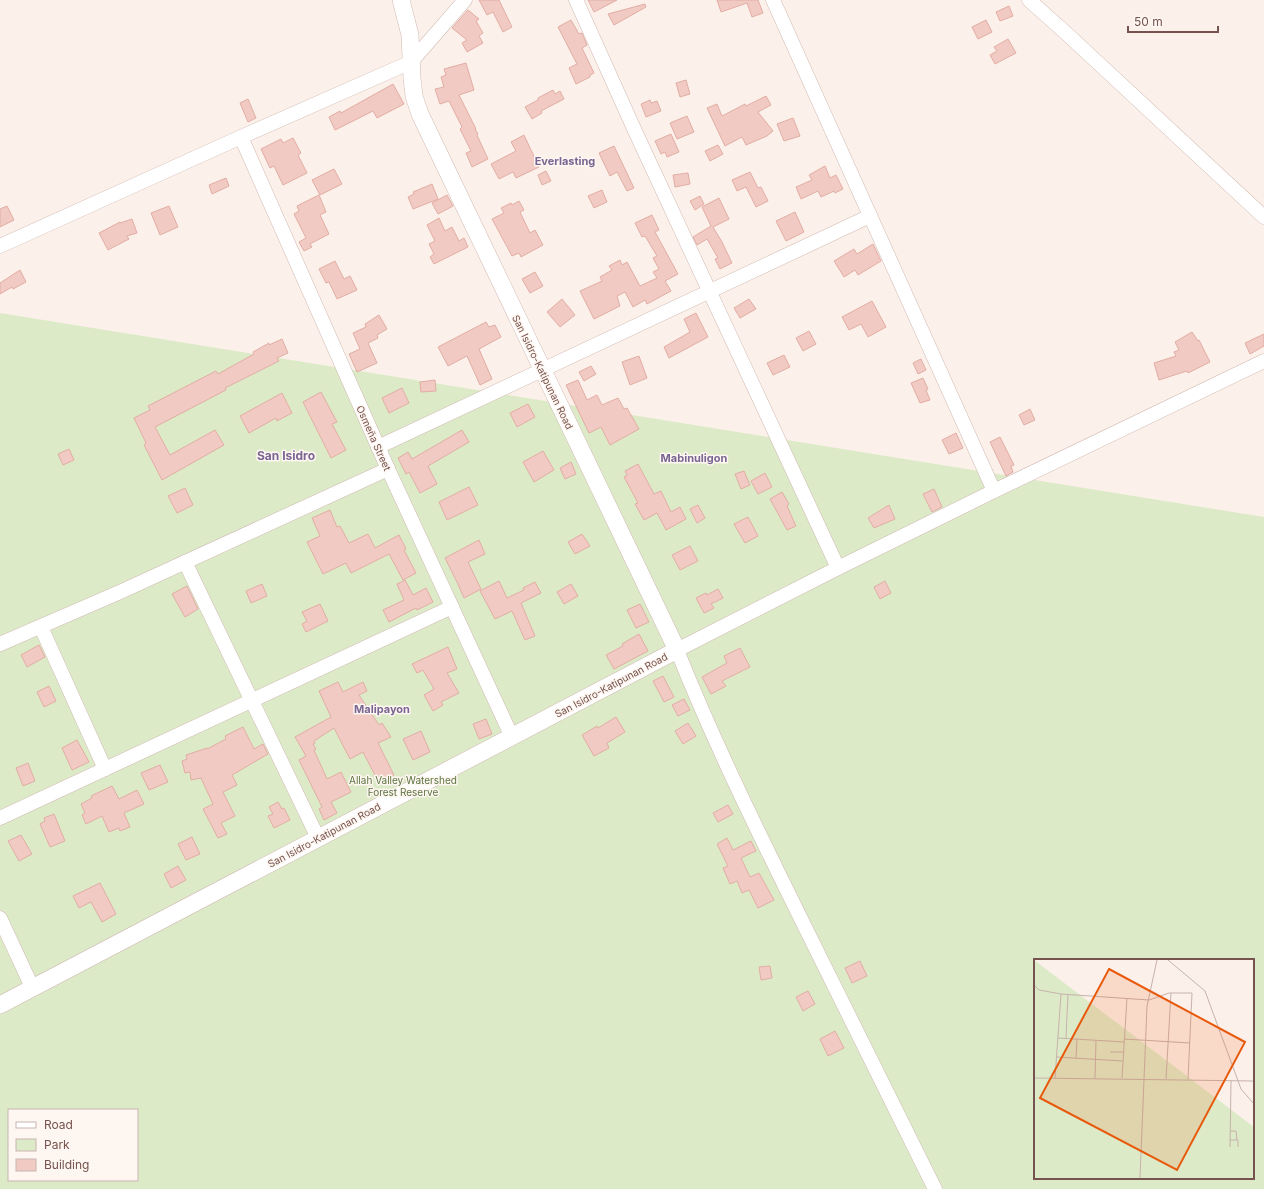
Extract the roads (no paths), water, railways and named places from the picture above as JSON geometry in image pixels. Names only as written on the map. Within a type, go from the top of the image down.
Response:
[{"type":"street","name":"San Isidro-Katipunan Road","points":[[0,1005],[677,650],[420,114],[414,96],[410,35],[401,0]]},
{"type":"street","points":[[0,246],[411,62],[465,0]]},
{"type":"street","points":[[576,0],[635,131],[838,568]]},
{"type":"street","points":[[773,0],[994,491]]},
{"type":"street","points":[[1029,0],[1264,216]]},
{"type":"street","name":"Osmeña Street","points":[[241,137],[378,447],[512,737]]},
{"type":"street","points":[[378,447],[870,216]]},
{"type":"street","points":[[936,1189],[753,823],[701,710],[677,650],[994,491],[1264,361]]},
{"type":"street","points":[[0,644],[41,627],[388,469]]},
{"type":"street","points":[[185,562],[318,838]]},
{"type":"street","points":[[0,818],[452,607]]},
{"type":"street","points":[[41,627],[105,769]]},
{"type":"street","points":[[0,918],[32,987]]},
{"type":"district","name":"Everlasting","points":[[565,161]]},
{"type":"district","name":"San Isidro","points":[[286,456]]},
{"type":"district","name":"Mabinuligon","points":[[694,458]]},
{"type":"district","name":"Malipayon","points":[[382,709]]},
{"type":"park label","name":"Allah Valley Watershed Forest Reserve","points":[[403,786]]}]
